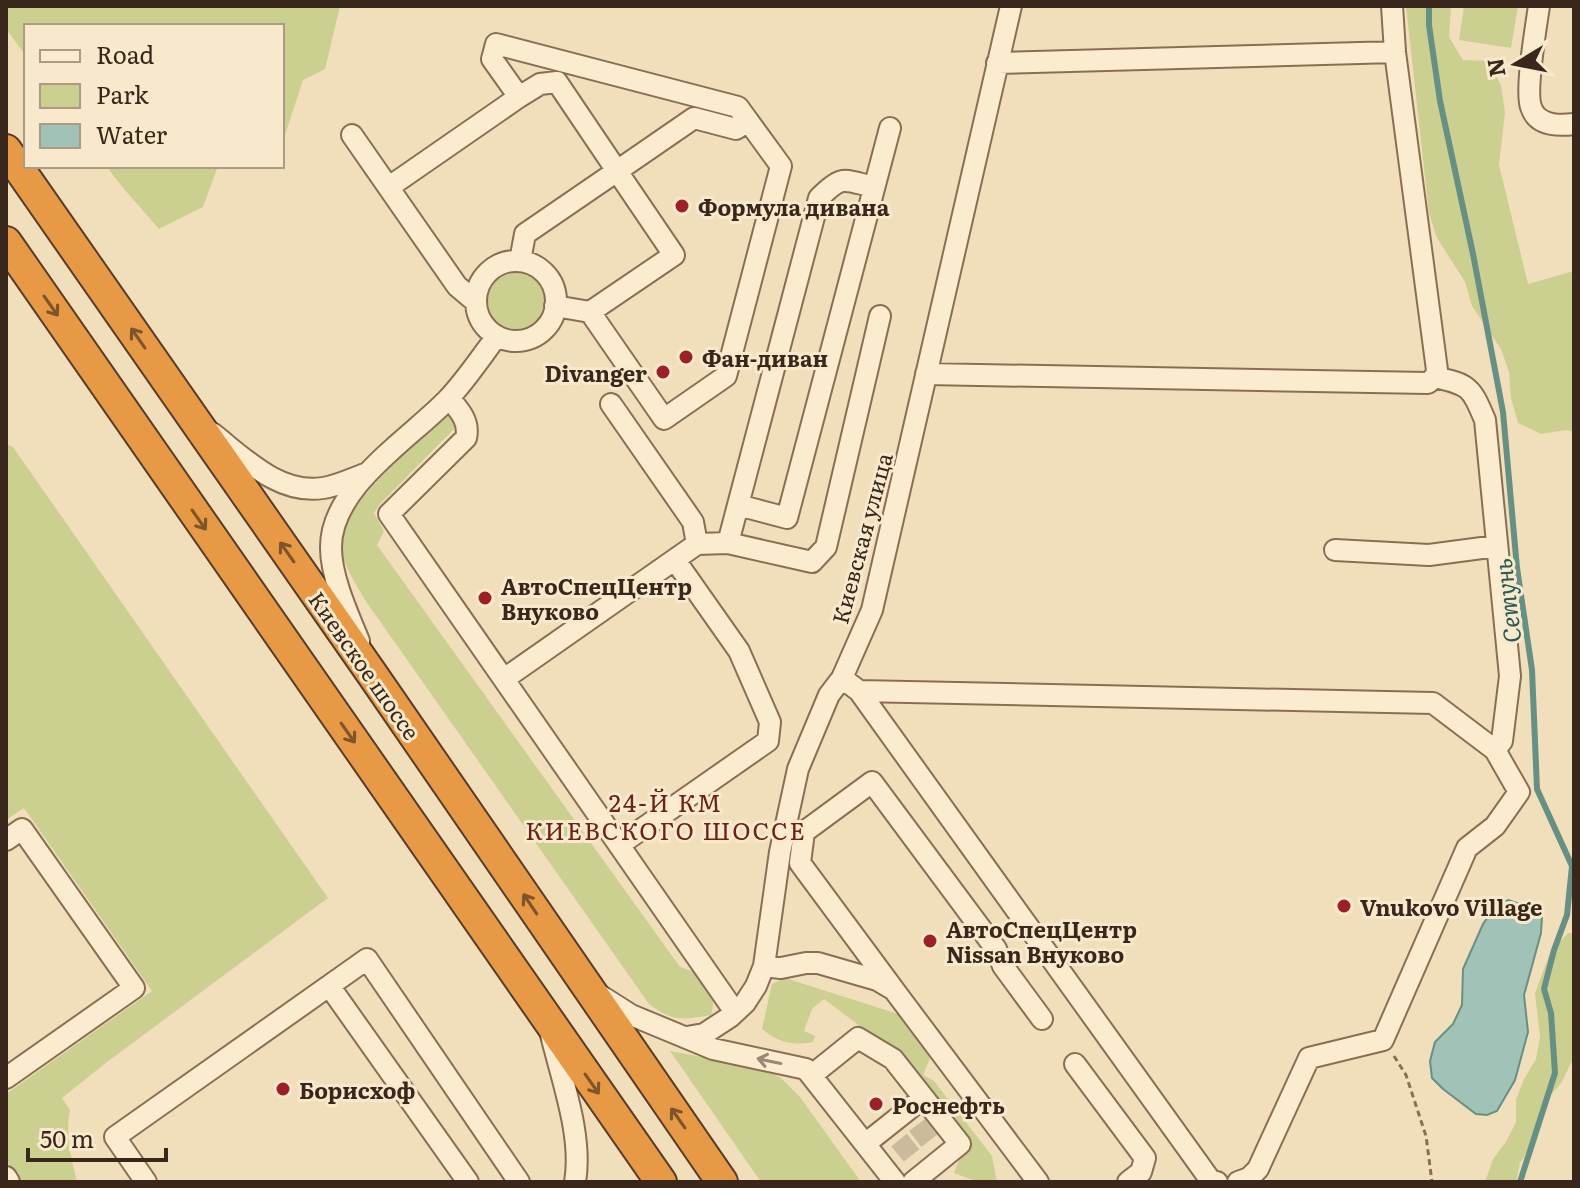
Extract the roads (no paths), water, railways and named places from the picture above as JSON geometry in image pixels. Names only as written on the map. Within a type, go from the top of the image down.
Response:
[{"type":"highway","name":"Киевское шоссе","points":[[6,150],[722,1182]]},
{"type":"highway","points":[[6,242],[656,1178]]},
{"type":"street","name":"Киевская улица","points":[[687,1037],[715,1028],[745,1003],[764,966],[780,852],[798,769],[829,695],[850,685],[872,610],[1011,6]]},
{"type":"street","points":[[926,374],[1428,383],[1437,370],[1395,52],[1392,6]]},
{"type":"street","points":[[1539,6],[1529,88],[1531,108],[1541,121],[1554,125],[1574,124]]},
{"type":"street","points":[[519,97],[492,59],[496,44],[738,107],[781,166],[726,376],[664,419],[590,312]]},
{"type":"street","points":[[997,63],[1395,52]]},
{"type":"street","points":[[389,187],[519,97],[540,84],[557,82],[674,255],[590,312],[555,306]]},
{"type":"street","points":[[520,261],[525,234],[694,118],[736,129],[748,121]]},
{"type":"street","points":[[738,505],[787,518],[890,128]]},
{"type":"street","points":[[352,135],[457,286],[476,302]]},
{"type":"street","points":[[728,543],[819,198],[834,183],[842,180],[874,187]]},
{"type":"street","points":[[510,261],[520,261],[540,269],[547,276],[556,295],[555,306],[548,325],[532,338],[511,341],[497,336],[485,326],[479,317],[476,302],[478,287],[491,270],[510,261]]},
{"type":"street","points":[[504,679],[697,544],[728,543],[812,562],[826,547],[880,316]]},
{"type":"street","points":[[372,674],[338,581],[331,551],[335,522],[365,474],[449,398],[497,336]]},
{"type":"street","points":[[1435,377],[1462,383],[1476,397],[1485,420],[1510,676],[1502,741],[1495,750]]},
{"type":"street","points":[[449,398],[462,413],[468,429],[466,438],[389,514],[735,1012]]},
{"type":"street","points":[[611,404],[693,522],[697,544]]},
{"type":"street","points":[[194,419],[283,484],[307,489],[326,488],[365,474]]},
{"type":"street","points":[[1335,550],[1429,555],[1497,546]]},
{"type":"street","points":[[619,845],[768,741],[770,722],[739,651],[675,560]]},
{"type":"street","points":[[850,685],[1433,703],[1495,750],[1519,792],[1495,826],[1467,848],[1383,1040],[1309,1058],[1258,1169],[1249,1178],[1238,1182]]},
{"type":"street","points":[[850,685],[1213,1182]]},
{"type":"street","points":[[1038,1182],[800,863],[804,832],[872,782],[996,949],[1003,966],[1042,1019]]},
{"type":"street","points":[[6,840],[22,829],[134,988],[6,1078]]},
{"type":"street","points":[[146,1182],[115,1137],[367,959],[519,1182]]},
{"type":"street","points":[[764,966],[781,968],[818,963],[877,980],[894,990]]},
{"type":"street","points":[[330,987],[468,1182]]},
{"type":"street","points":[[588,988],[631,1015],[713,1049],[806,1069],[812,1075],[882,1140],[909,1176],[938,1153],[960,1144],[893,1059],[858,1038],[812,1075]]},
{"type":"street","points":[[547,1019],[577,1142],[575,1182]]},
{"type":"street","points":[[1075,1064],[1145,1158],[1141,1172],[1128,1182]]},
{"type":"street","points":[[882,1140],[911,1119],[923,1098]]},
{"type":"water","points":[[1508,900],[1532,908],[1542,917],[1541,933],[1524,995],[1528,1032],[1515,1080],[1497,1111],[1487,1115],[1476,1114],[1432,1078],[1430,1061],[1435,1042],[1453,1024],[1462,1005],[1463,969],[1483,924],[1495,907]]},
{"type":"waterway","name":"Сетунь","points":[[1429,6],[1440,101],[1503,412],[1517,568],[1532,670],[1537,789],[1572,866],[1567,915],[1544,989],[1551,1013],[1555,1073],[1520,1182]]},
{"type":"tunnel","points":[[917,1125],[934,1147]]},
{"type":"tunnel","points":[[899,1140],[916,1161]]},
{"type":"place","name":"Формула дивана","points":[[682,206]]},
{"type":"place","name":"Фан-диван","points":[[686,357]]},
{"type":"place","name":"Divanger","points":[[663,372]]},
{"type":"place","name":"АвтоСпецЦентр Внуково","points":[[485,598]]},
{"type":"place","name":"Vnukovo Village","points":[[1344,906]]},
{"type":"place","name":"АвтоСпецЦентр Nissan Внуково","points":[[930,941]]},
{"type":"place","name":"Борисхоф","points":[[283,1089]]},
{"type":"place","name":"Роснефть","points":[[876,1104]]},
{"type":"district","name":"24-Й КМ КИЕВСКОГО ШОССЕ","points":[[666,815]]}]
